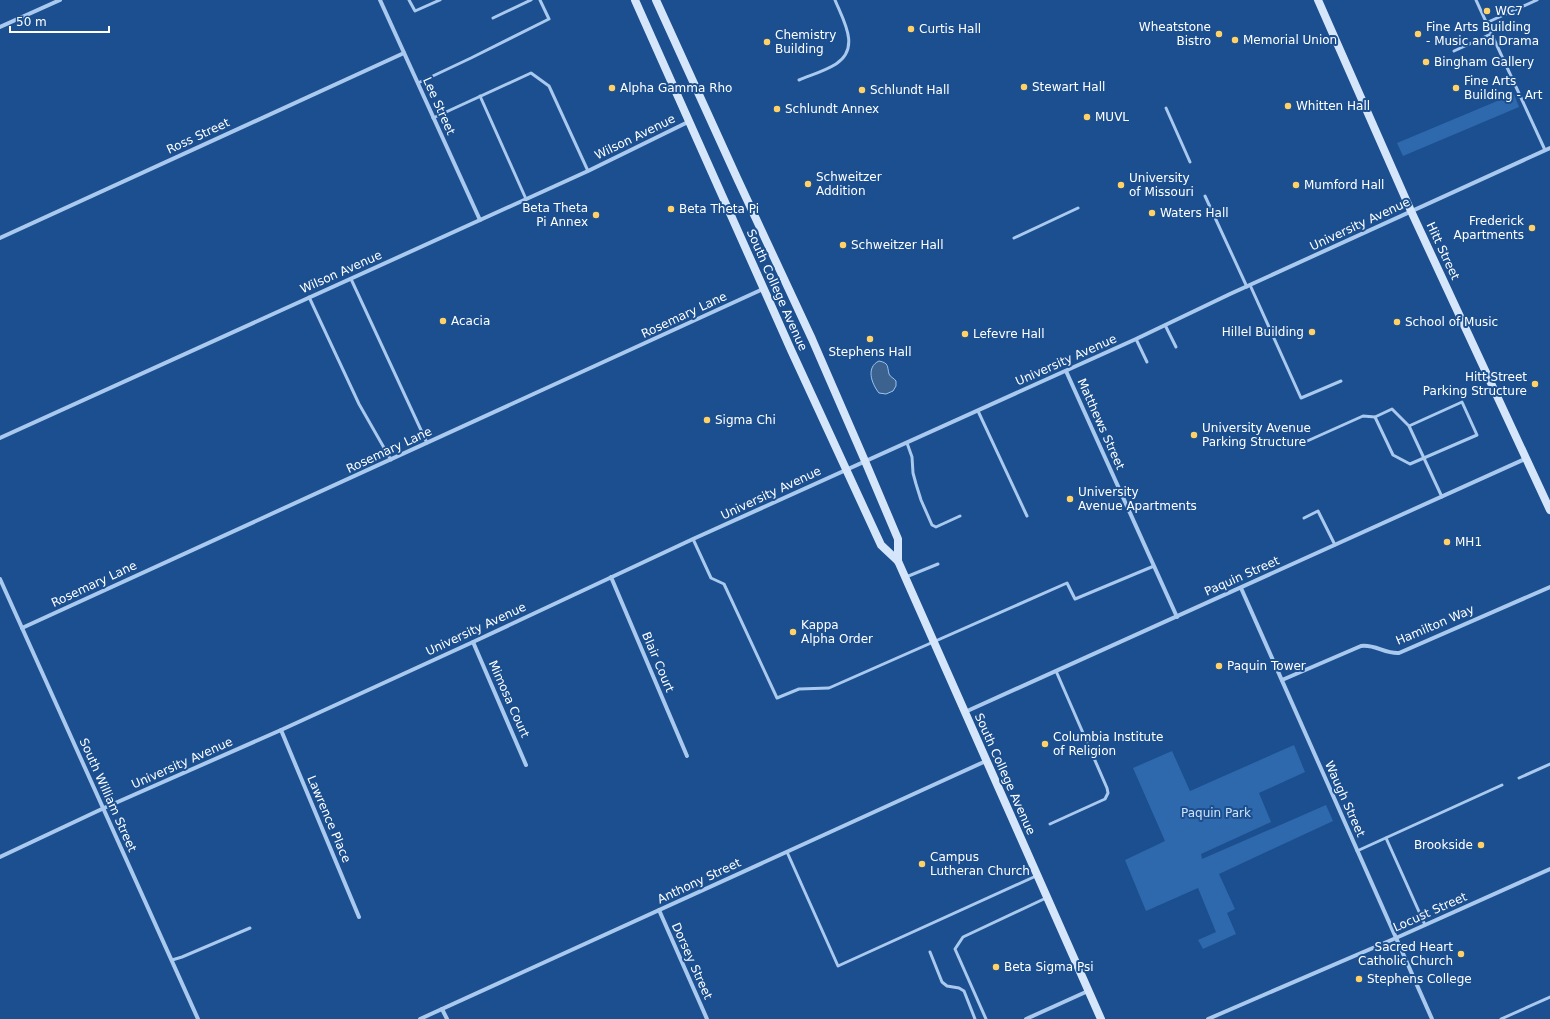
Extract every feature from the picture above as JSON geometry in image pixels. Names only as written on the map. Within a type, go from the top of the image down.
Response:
[{"type":"main road","name":"South College Avenue","points":[[634,0],[881,545],[898,561],[933,643],[1101,1019]]},
{"type":"main road","name":"South College Avenue","points":[[656,0],[812,339],[865,461],[898,539],[898,561]]},
{"type":"main road","name":"Hitt Street","points":[[1318,0],[1411,211],[1550,510]]},
{"type":"street","points":[[0,27],[60,0]]},
{"type":"street","name":"Lee Street","points":[[382,1],[433,118],[480,220]]},
{"type":"street","name":"Ross Street","points":[[0,238],[404,53]]},
{"type":"street","name":"Wilson Avenue","points":[[0,438],[588,171],[688,122]]},
{"type":"street","name":"University Avenue","points":[[0,857],[104,808],[281,730],[473,642],[693,539],[1136,339],[1248,286],[1550,148]]},
{"type":"street","name":"Rosemary Lane","points":[[22,628],[764,289]]},
{"type":"street","name":"Matthews Street","points":[[1066,371],[1177,617]]},
{"type":"street","name":"Paquin Street","points":[[965,712],[1527,458]]},
{"type":"street","name":"Blair Court","points":[[611,577],[687,756]]},
{"type":"street","name":"South William Street","points":[[0,579],[198,1019]]},
{"type":"street","name":"Hamilton Way","points":[[1282,680],[1361,646],[1375,647],[1392,653],[1399,653],[1550,587]]},
{"type":"street","name":"Waugh Street","points":[[1241,588],[1432,1019]]},
{"type":"street","name":"Mimosa Court","points":[[473,642],[526,765]]},
{"type":"street","name":"Lawrence Place","points":[[281,730],[359,917]]},
{"type":"street","name":"Anthony Street","points":[[420,1019],[986,761]]},
{"type":"street","name":"Locust Street","points":[[1208,1019],[1425,926],[1550,869]]},
{"type":"street","name":"Dorsey Street","points":[[659,910],[707,1019]]},
{"type":"street","points":[[1026,1019],[1089,990]]},
{"type":"street","points":[[442,1009],[447,1019]]},
{"type":"lane","points":[[409,0],[415,11],[440,0]]},
{"type":"lane","points":[[493,18],[531,0]]},
{"type":"lane","points":[[418,83],[549,19],[540,0]]},
{"type":"lane","points":[[799,80],[836,65],[844,58],[850,43],[847,28],[835,0]]},
{"type":"lane","points":[[1476,0],[1545,150]]},
{"type":"lane","points":[[1486,23],[1537,0]]},
{"type":"lane","points":[[1454,50],[1491,34]]},
{"type":"lane","points":[[433,118],[530,72],[549,86],[588,171]]},
{"type":"lane","points":[[480,96],[526,199]]},
{"type":"lane","points":[[1166,108],[1190,162]]},
{"type":"lane","points":[[1205,196],[1301,398],[1342,381]]},
{"type":"lane","points":[[1014,238],[1078,208]]},
{"type":"lane","points":[[351,279],[427,444]]},
{"type":"lane","points":[[309,297],[360,404],[391,460]]},
{"type":"lane","points":[[1165,325],[1176,347]]},
{"type":"lane","points":[[1136,339],[1147,362]]},
{"type":"lane","points":[[1375,417],[1393,455],[1410,464],[1477,435],[1462,402],[1409,426]]},
{"type":"lane","points":[[1305,442],[1363,416],[1375,417],[1392,409],[1409,426],[1442,497]]},
{"type":"lane","points":[[978,411],[1027,516]]},
{"type":"lane","points":[[907,443],[912,457],[913,473],[916,484],[932,525],[936,527],[960,516]]},
{"type":"lane","points":[[1304,518],[1318,511],[1335,545]]},
{"type":"lane","points":[[693,539],[711,578],[724,584],[777,698],[799,689],[829,688],[1067,583],[1075,599],[1154,566]]},
{"type":"lane","points":[[905,577],[938,564]]},
{"type":"lane","points":[[1050,824],[1105,799],[1108,793],[1056,671]]},
{"type":"lane","points":[[1519,778],[1550,764]]},
{"type":"lane","points":[[1357,851],[1502,785]]},
{"type":"lane","points":[[1386,838],[1425,926]]},
{"type":"lane","points":[[787,852],[838,966],[1037,876]]},
{"type":"lane","points":[[986,1019],[956,949],[959,942],[963,937],[1047,897]]},
{"type":"lane","points":[[172,960],[250,928]]},
{"type":"lane","points":[[930,952],[942,982],[947,986],[959,988],[964,991],[976,1019]]},
{"type":"lane","points":[[1502,1019],[1550,997]]},
{"type":"green space","points":[[1514,94],[1519,107],[1403,156],[1397,143]]},
{"type":"green space","name":"Paquin Park","points":[[1294,745],[1305,772],[1259,793],[1271,822],[1201,854],[1202,859],[1326,805],[1333,821],[1219,874],[1235,909],[1227,913],[1236,934],[1203,949],[1198,940],[1216,932],[1198,888],[1146,911],[1125,860],[1165,841],[1133,768],[1172,751],[1190,791]]},
{"type":"shaded area","points":[[879,361],[886,364],[890,375],[896,381],[896,386],[893,391],[886,394],[879,393],[871,376],[872,367]]},
{"type":"place","name":"WC7","points":[[1487,11]]},
{"type":"place","name":"Curtis Hall","points":[[911,29]]},
{"type":"place","name":"Wheatstone Bistro","points":[[1219,34]]},
{"type":"place","name":"Fine Arts Building - Music and Drama","points":[[1418,34]]},
{"type":"place","name":"Memorial Union","points":[[1235,40]]},
{"type":"place","name":"Chemistry Building","points":[[767,42]]},
{"type":"place","name":"Bingham Gallery","points":[[1426,62]]},
{"type":"place","name":"Stewart Hall","points":[[1024,87]]},
{"type":"place","name":"Alpha Gamma Rho","points":[[612,88]]},
{"type":"place","name":"Fine Arts Building - Art","points":[[1456,88]]},
{"type":"place","name":"Schlundt Hall","points":[[862,90]]},
{"type":"place","name":"Whitten Hall","points":[[1288,106]]},
{"type":"place","name":"Schlundt Annex","points":[[777,109]]},
{"type":"place","name":"MUVL","points":[[1087,117]]},
{"type":"place","name":"Schweitzer Addition","points":[[808,184]]},
{"type":"place","name":"University of Missouri","points":[[1121,185]]},
{"type":"place","name":"Mumford Hall","points":[[1296,185]]},
{"type":"place","name":"Beta Theta Pi","points":[[671,209]]},
{"type":"place","name":"Waters Hall","points":[[1152,213]]},
{"type":"place","name":"Beta Theta Pi Annex","points":[[596,215]]},
{"type":"place","name":"Frederick Apartments","points":[[1532,228]]},
{"type":"place","name":"Schweitzer Hall","points":[[843,245]]},
{"type":"place","name":"Acacia","points":[[443,321]]},
{"type":"place","name":"School of Music","points":[[1397,322]]},
{"type":"place","name":"Hillel Building","points":[[1312,332]]},
{"type":"place","name":"Lefevre Hall","points":[[965,334]]},
{"type":"place","name":"Stephens Hall","points":[[870,339]]},
{"type":"place","name":"Hitt Street Parking Structure","points":[[1535,384]]},
{"type":"place","name":"Sigma Chi","points":[[707,420]]},
{"type":"place","name":"University Avenue Parking Structure","points":[[1194,435]]},
{"type":"place","name":"University Avenue Apartments","points":[[1070,499]]},
{"type":"place","name":"MH1","points":[[1447,542]]},
{"type":"place","name":"Kappa Alpha Order","points":[[793,632]]},
{"type":"place","name":"Paquin Tower","points":[[1219,666]]},
{"type":"place","name":"Columbia Institute of Religion","points":[[1045,744]]},
{"type":"place","name":"Brookside","points":[[1481,845]]},
{"type":"place","name":"Campus Lutheran Church","points":[[922,864]]},
{"type":"place","name":"Sacred Heart Catholic Church","points":[[1461,954]]},
{"type":"place","name":"Beta Sigma Psi","points":[[996,967]]},
{"type":"place","name":"Stephens College","points":[[1359,979]]}]
